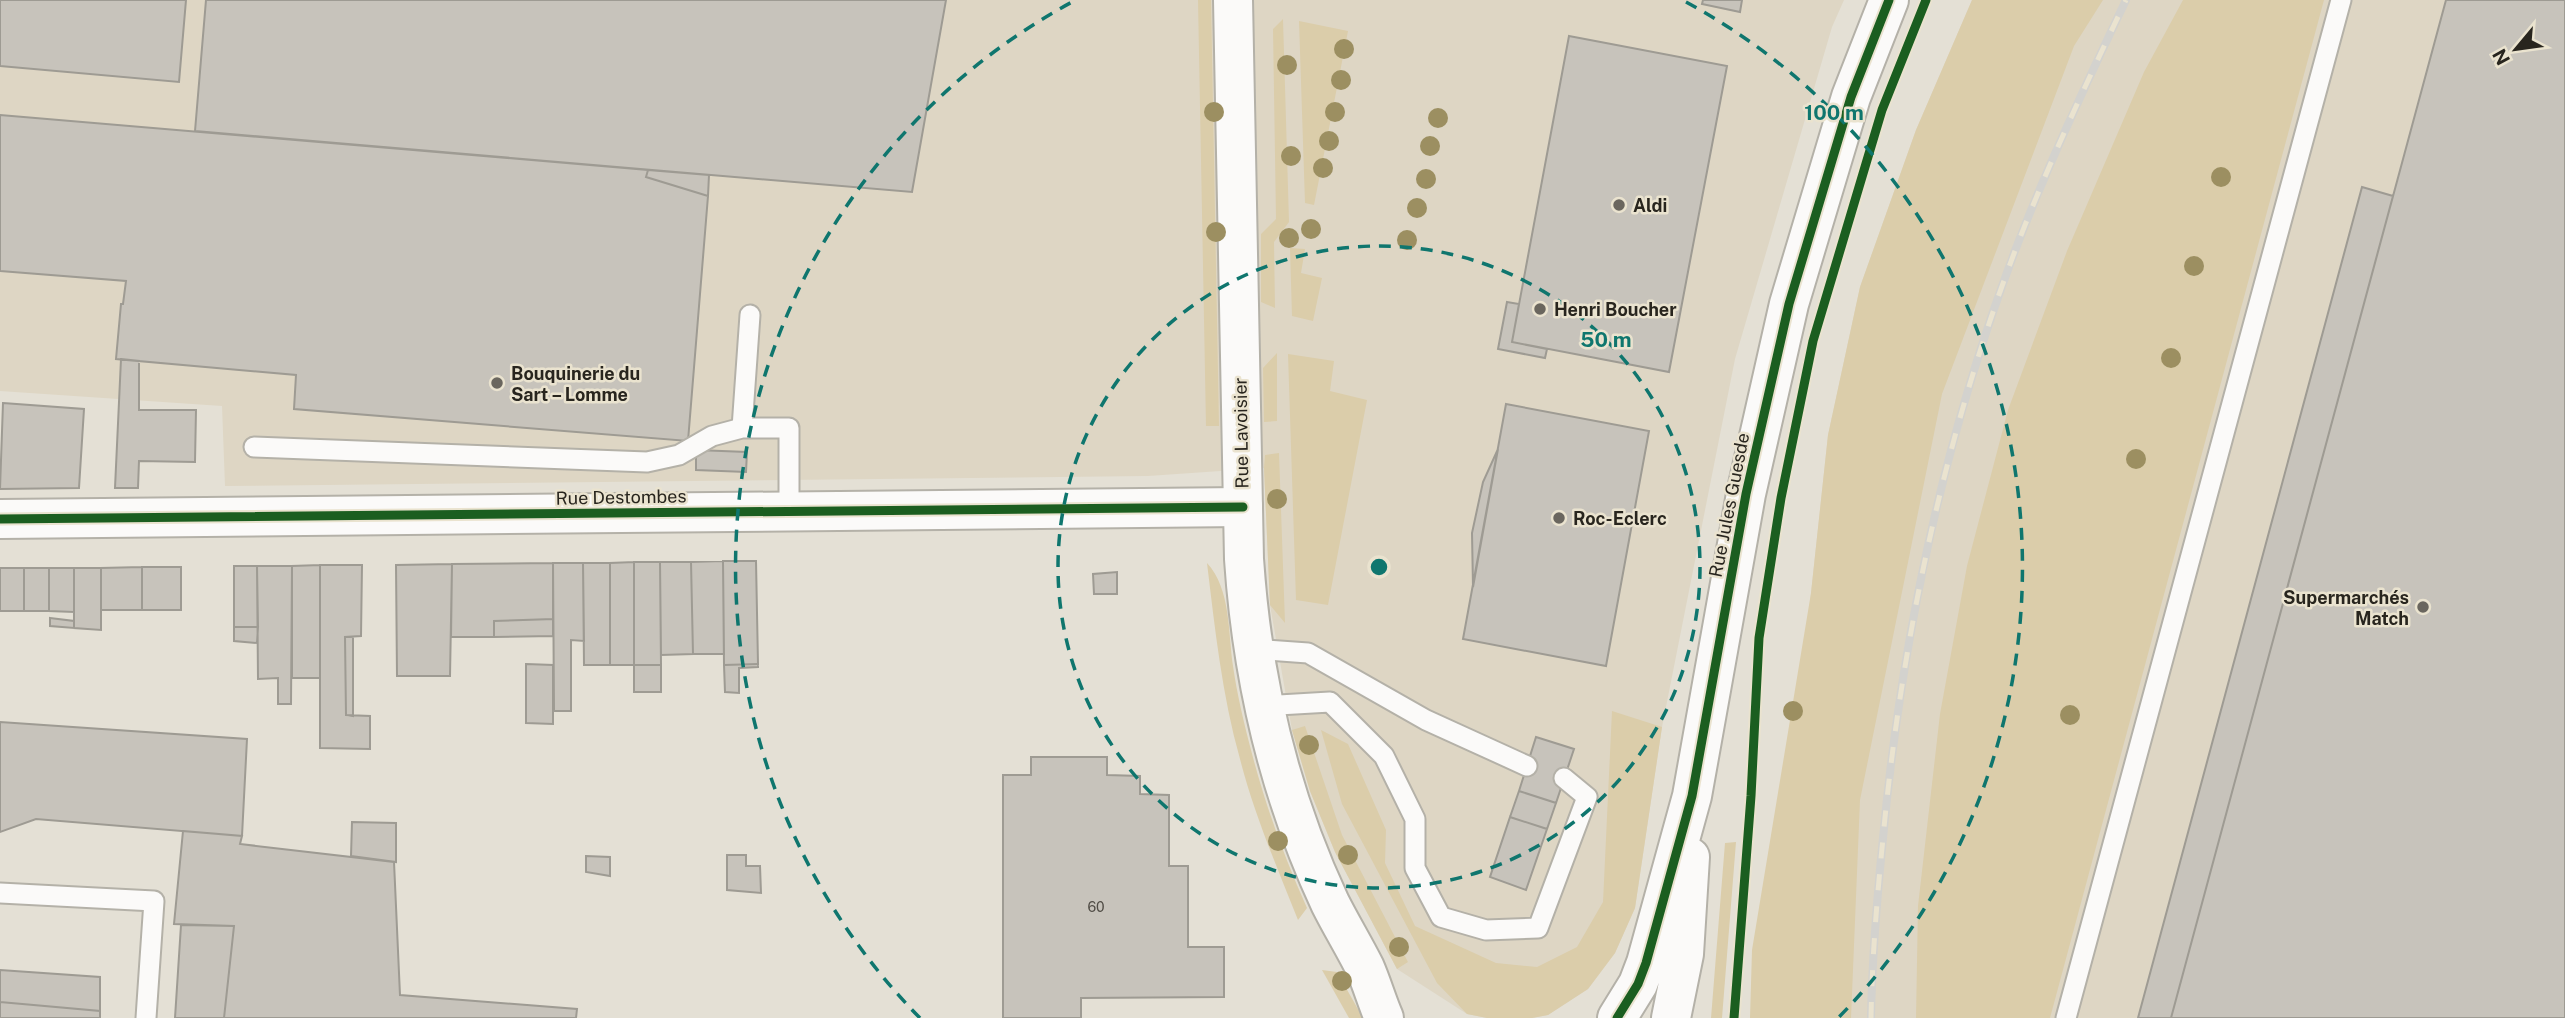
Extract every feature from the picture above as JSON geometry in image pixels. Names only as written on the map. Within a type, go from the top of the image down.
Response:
[{"type":"street","name":"Rue Lavoisier","points":[[1233,0],[1243,507],[1252,649],[1262,706],[1279,772],[1330,903],[1366,970],[1384,1018]]},
{"type":"street","name":"Rue Jules Guesde","points":[[1617,1018],[1638,984],[1646,963],[1692,796],[1746,494],[1789,303],[1851,97],[1889,0]]},
{"type":"street","name":"Rue Destombes","points":[[0,520],[1243,507]]},
{"type":"street","name":"Rue Jules Guesde","points":[[1671,1018],[1680,976],[1687,919],[1692,796]]},
{"type":"street","name":"Rue Lavoisier","points":[[1366,970],[1408,1018]]},
{"type":"lane","points":[[2066,1018],[2341,0]]},
{"type":"lane","points":[[742,428],[750,315]]},
{"type":"lane","points":[[254,447],[647,462],[679,454],[712,436],[742,428],[789,428],[789,511]]},
{"type":"lane","points":[[1252,649],[1308,653],[1426,720],[1527,766]]},
{"type":"lane","points":[[1262,706],[1330,702],[1384,756],[1415,819],[1415,868],[1441,917],[1486,930],[1538,928],[1587,797],[1564,778]]},
{"type":"lane","points":[[0,893],[154,901],[146,1018]]},
{"type":"shaded area","points":[[0,0],[1844,0],[1832,27],[1735,359],[1662,727],[1635,908],[1615,953],[1588,989],[1548,1015],[1532,1018],[1487,1018],[1467,1014],[1397,969],[1335,852],[1310,791],[1292,730],[1270,605],[1264,468],[1148,476],[225,486],[222,406],[0,391]]},
{"type":"shaded area","points":[[1198,0],[1211,0],[1219,426],[1206,426]]},
{"type":"shaded area","points":[[1972,0],[2565,0],[2565,1018],[1772,1018],[1828,435],[1860,287],[1916,130]]},
{"type":"shaded area","points":[[1972,0],[2103,0],[2074,46],[1942,394],[1860,800],[1851,1018],[1750,1018],[1752,950],[1811,593],[1828,435],[1860,287],[1916,130]]},
{"type":"shaded area","points":[[2183,0],[2324,0],[2050,1018],[1916,1018],[1918,906],[1940,714],[1967,566],[2008,410],[2067,251],[2144,72]]},
{"type":"shaded area","points":[[1283,19],[1289,222],[1274,242],[1275,308],[1261,302],[1261,234],[1276,219],[1273,29]]},
{"type":"shaded area","points":[[1299,21],[1348,31],[1314,205],[1305,203]]},
{"type":"shaded area","points":[[1290,248],[1305,249],[1301,273],[1322,278],[1313,321],[1292,316]]},
{"type":"shaded area","points":[[1277,353],[1277,421],[1264,422],[1263,368]]},
{"type":"shaded area","points":[[1288,354],[1334,361],[1330,391],[1367,400],[1328,605],[1296,600]]},
{"type":"shaded area","points":[[1279,453],[1285,623],[1270,605],[1264,468],[1265,455]]},
{"type":"shaded area","points":[[1207,563],[1215,574],[1224,598],[1233,666],[1256,770],[1307,908],[1298,920],[1259,820],[1234,735],[1220,662]]},
{"type":"shaded area","points":[[1612,711],[1662,727],[1635,908],[1615,953],[1588,989],[1548,1015],[1532,1018],[1487,1018],[1467,1014],[1437,983],[1342,804],[1321,730],[1348,744],[1386,830],[1385,863],[1415,926],[1496,963],[1537,967],[1577,947],[1603,902]]},
{"type":"shaded area","points":[[1305,726],[1342,835],[1408,962],[1397,969],[1335,852],[1310,791],[1292,730]]},
{"type":"shaded area","points":[[1736,842],[1722,1018],[1711,1018],[1725,843]]},
{"type":"shaded area","points":[[1322,970],[1337,972],[1363,1018],[1349,1018]]},
{"type":"building","points":[[0,0],[186,0],[179,82],[0,66]]},
{"type":"building","points":[[206,0],[946,0],[912,192],[195,131]]},
{"type":"building","points":[[1703,0],[1742,0],[1740,12],[1702,4]]},
{"type":"building","name":"Supermarchés Match","points":[[2446,0],[2565,0],[2565,1018],[2171,1018]]},
{"type":"building","name":"Aldi","points":[[1569,36],[1727,66],[1669,372],[1512,342]]},
{"type":"building","points":[[0,115],[648,170],[646,177],[708,196],[688,441],[294,409],[296,375],[116,359],[126,281],[0,271]]},
{"type":"building","points":[[648,170],[709,175],[708,196],[646,177]]},
{"type":"building","points":[[2362,187],[2393,196],[2171,1018],[2138,1018]]},
{"type":"building","points":[[1507,302],[1519,304],[1512,342],[1547,349],[1545,358],[1498,349]]},
{"type":"building","points":[[121,359],[139,361],[139,410],[196,410],[195,462],[139,461],[138,488],[115,488]]},
{"type":"building","points":[[3,403],[84,409],[79,488],[0,489]]},
{"type":"building","name":"Roc-Eclerc","points":[[1506,404],[1649,431],[1606,666],[1463,639]]},
{"type":"building","points":[[1498,449],[1473,587],[1472,533],[1483,482]]},
{"type":"building","points":[[696,450],[747,452],[746,472],[696,470]]},
{"type":"building","points":[[723,561],[756,561],[758,664],[724,665]]},
{"type":"building","points":[[723,561],[724,654],[693,654],[691,562]]},
{"type":"building","points":[[634,562],[660,562],[661,665],[634,665]]},
{"type":"building","points":[[634,562],[634,665],[610,665],[610,563]]},
{"type":"building","points":[[660,562],[691,562],[693,654],[661,655]]},
{"type":"building","points":[[553,563],[583,563],[584,641],[571,640],[571,711],[554,711]]},
{"type":"building","points":[[553,563],[553,619],[494,621],[494,637],[451,637],[452,564]]},
{"type":"building","points":[[583,563],[610,563],[610,665],[584,665]]},
{"type":"building","points":[[452,564],[450,676],[397,676],[396,565]]},
{"type":"building","points":[[320,565],[320,678],[292,678],[292,566]]},
{"type":"building","points":[[320,565],[362,565],[361,636],[345,637],[346,715],[370,716],[370,749],[320,748]]},
{"type":"building","points":[[234,566],[257,566],[258,627],[234,627]]},
{"type":"building","points":[[257,566],[292,566],[291,704],[278,704],[278,678],[258,679]]},
{"type":"building","points":[[142,567],[181,567],[181,610],[142,610]]},
{"type":"building","points":[[142,567],[142,610],[101,610],[101,568]]},
{"type":"building","points":[[0,568],[24,568],[24,611],[0,611]]},
{"type":"building","points":[[24,568],[49,568],[49,611],[24,611]]},
{"type":"building","points":[[49,568],[74,568],[74,612],[49,611]]},
{"type":"building","points":[[74,568],[101,568],[101,630],[74,628]]},
{"type":"building","points":[[1117,572],[1117,594],[1094,594],[1093,574]]},
{"type":"building","points":[[50,618],[74,621],[74,628],[50,626]]},
{"type":"building","points":[[553,619],[553,636],[494,637],[494,621]]},
{"type":"building","points":[[234,627],[258,627],[257,643],[234,641]]},
{"type":"building","points":[[345,637],[353,637],[353,716],[346,715]]},
{"type":"building","points":[[526,664],[553,665],[553,724],[526,723]]},
{"type":"building","points":[[758,664],[758,667],[739,668],[739,693],[725,692],[724,665]]},
{"type":"building","points":[[634,665],[661,665],[661,692],[634,692]]},
{"type":"building","points":[[0,722],[247,739],[242,836],[36,819],[0,832]]},
{"type":"building","points":[[1536,737],[1574,749],[1556,803],[1519,791]]},
{"type":"building","points":[[1031,757],[1107,757],[1107,775],[1140,776],[1140,794],[1169,795],[1169,866],[1188,866],[1188,947],[1224,947],[1224,997],[1081,998],[1081,1018],[1003,1018],[1003,775],[1031,775]]},
{"type":"building","points":[[1519,791],[1556,803],[1547,829],[1510,817]]},
{"type":"building","points":[[1510,817],[1547,829],[1526,890],[1490,877]]},
{"type":"building","points":[[352,822],[396,823],[396,862],[351,856]]},
{"type":"building","points":[[183,831],[242,836],[240,844],[394,862],[400,995],[577,1009],[576,1018],[224,1018],[234,926],[174,924]]},
{"type":"building","points":[[727,855],[746,855],[746,866],[760,866],[761,893],[727,890]]},
{"type":"building","points":[[586,856],[610,857],[610,876],[586,872]]},
{"type":"building","points":[[181,925],[234,926],[224,1018],[175,1018]]},
{"type":"building","points":[[0,970],[100,977],[100,1011],[0,1002]]},
{"type":"building","points":[[0,1002],[100,1011],[100,1018],[0,1018]]},
{"type":"railway","points":[[1871,1018],[1877,906],[1891,762],[1915,611],[1948,461],[1992,315],[2018,243],[2056,151],[2126,0]]},
{"type":"cycle path","points":[[1617,1018],[1638,984],[1646,963],[1692,796],[1746,494],[1789,304],[1851,97],[1889,0]]},
{"type":"cycle path","points":[[1734,1018],[1751,796],[1759,638],[1781,498],[1813,341],[1882,110],[1926,0]]},
{"type":"cycle path","points":[[0,519],[1243,507]]},
{"type":"place","name":"Aldi","points":[[1619,205]]},
{"type":"place","name":"Henri Boucher","points":[[1540,309]]},
{"type":"place","name":"Bouquinerie du Sart – Lomme","points":[[497,383]]},
{"type":"place","name":"Roc-Eclerc","points":[[1559,518]]},
{"type":"place","name":"Supermarchés Match","points":[[2423,607]]}]
